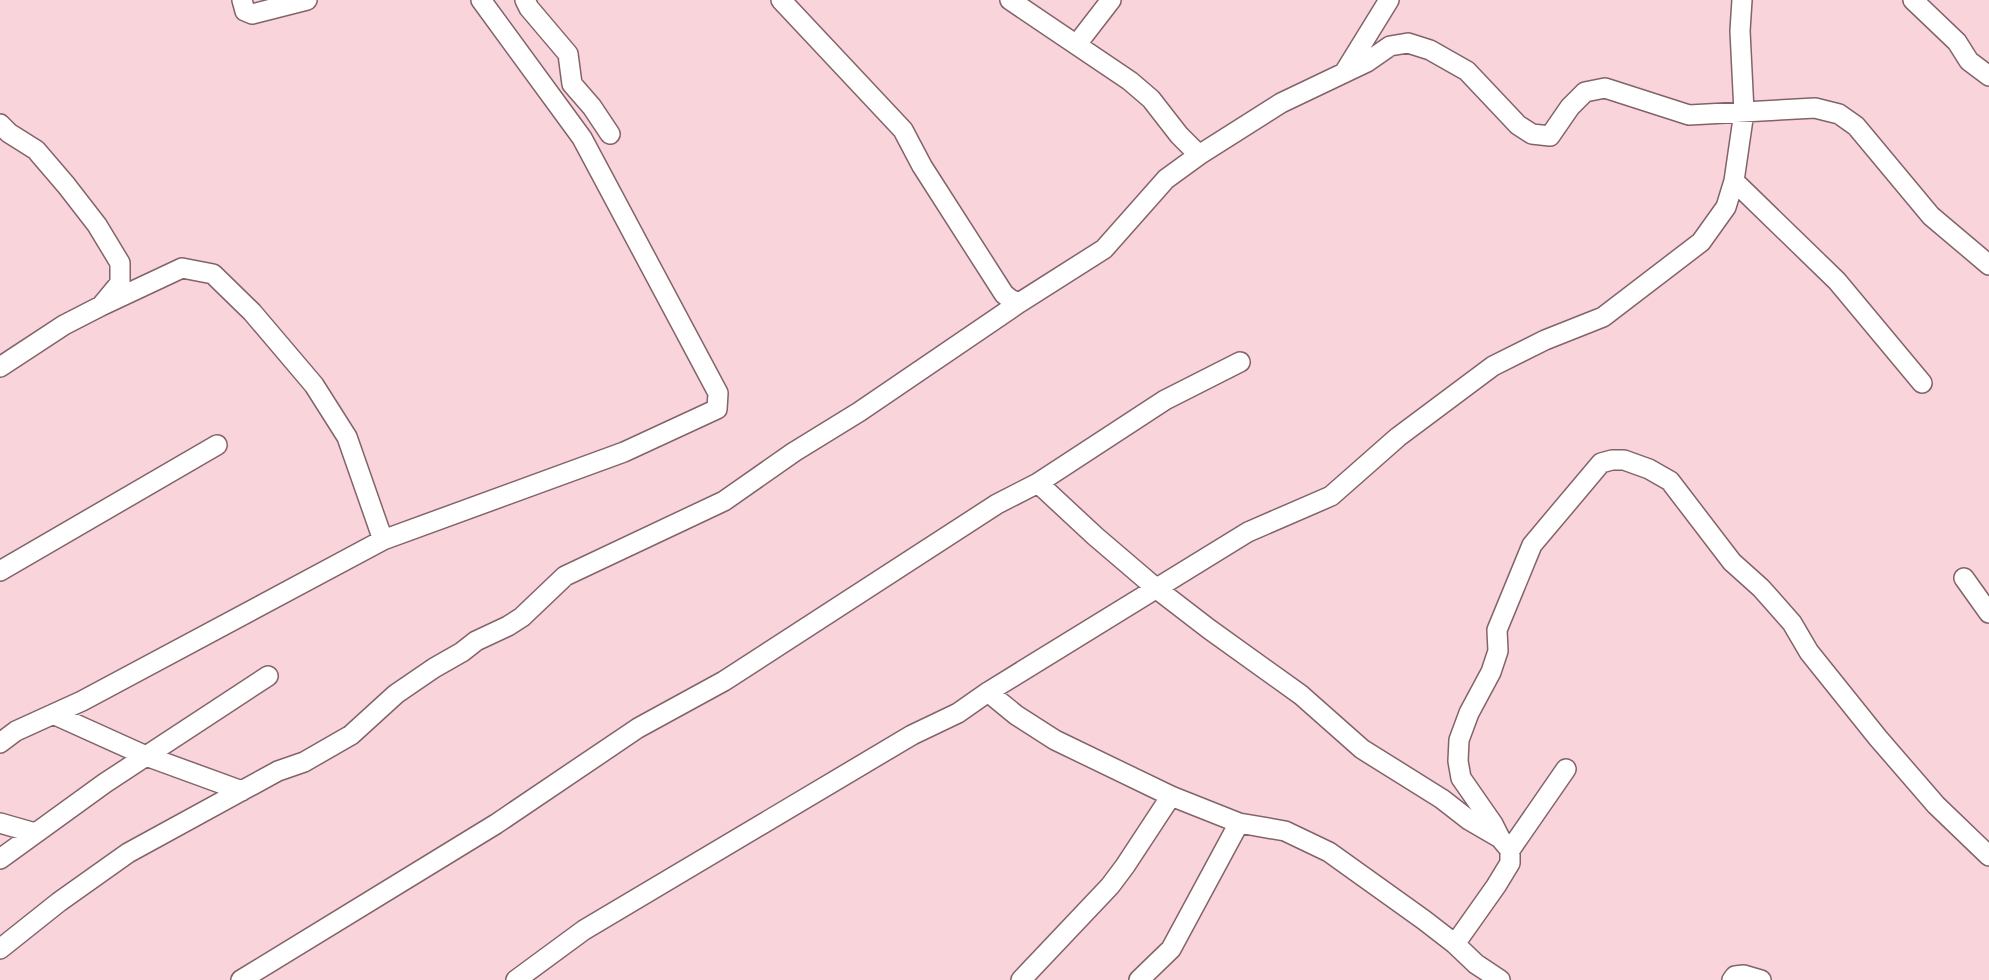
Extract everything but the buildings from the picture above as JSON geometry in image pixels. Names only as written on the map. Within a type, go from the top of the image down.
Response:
[{"type":"street","points":[[242,0],[245,11],[252,14],[307,0]]},
{"type":"street","points":[[0,743],[16,731],[82,701],[383,540],[624,452],[717,409],[718,393],[582,138],[481,0]]},
{"type":"street","points":[[525,0],[568,54],[572,84],[610,134]]},
{"type":"street","points":[[780,0],[903,130],[922,166],[1004,294],[1019,303]]},
{"type":"street","points":[[1010,0],[1130,81],[1151,99],[1179,135],[1199,155]]},
{"type":"street","points":[[1077,44],[1111,0]]},
{"type":"street","points":[[1344,74],[1389,0]]},
{"type":"street","points":[[516,980],[584,930],[912,735],[958,713],[1248,532],[1331,496],[1398,437],[1493,366],[1545,340],[1603,317],[1701,242],[1726,207],[1734,181],[1744,112],[1740,32],[1742,0]]},
{"type":"street","points":[[1913,0],[1958,42],[1969,61],[1989,76]]},
{"type":"street","points":[[0,949],[59,902],[128,853],[278,771],[304,762],[351,735],[396,694],[476,641],[522,617],[565,576],[724,501],[794,452],[859,412],[1019,303],[1104,249],[1166,179],[1199,155],[1282,103],[1367,62],[1390,46],[1408,43],[1430,50],[1467,71],[1518,125],[1532,134],[1550,136],[1570,107],[1585,92],[1605,89],[1689,115],[1815,108],[1839,114],[1856,126],[1931,216],[1989,265]]},
{"type":"street","points":[[0,124],[36,150],[66,185],[97,225],[120,264],[120,283],[101,306]]},
{"type":"street","points":[[1734,181],[1837,281],[1922,383]]},
{"type":"street","points":[[0,367],[64,325],[182,268],[213,274],[252,312],[314,385],[341,426],[383,540]]},
{"type":"street","points":[[241,980],[496,824],[638,728],[724,681],[997,504],[1038,483],[1165,400],[1240,362]]},
{"type":"street","points":[[0,571],[217,446]]},
{"type":"street","points":[[1455,944],[1510,863],[1505,844],[1461,778],[1458,761],[1459,740],[1498,651],[1497,630],[1532,545],[1601,463],[1612,460],[1623,460],[1649,469],[1670,481],[1732,562],[1761,588],[1792,623],[1809,652],[1878,738],[1936,805],[1989,856]]},
{"type":"street","points":[[1038,483],[1157,589],[1301,695],[1362,749],[1442,799],[1505,844]]},
{"type":"street","points":[[1964,578],[1989,613]]},
{"type":"street","points":[[0,859],[146,756],[268,676]]},
{"type":"street","points":[[988,692],[1016,715],[1055,740],[1171,796],[1239,823],[1285,831],[1329,852],[1500,980]]},
{"type":"street","points":[[53,714],[146,756],[242,791]]},
{"type":"street","points":[[1505,844],[1566,769]]},
{"type":"street","points":[[1021,980],[1110,886],[1171,796]]},
{"type":"street","points":[[0,823],[35,833]]},
{"type":"street","points":[[1139,980],[1171,949],[1239,823]]},
{"type":"street","points":[[1732,980],[1735,976],[1744,975],[1761,980]]}]
